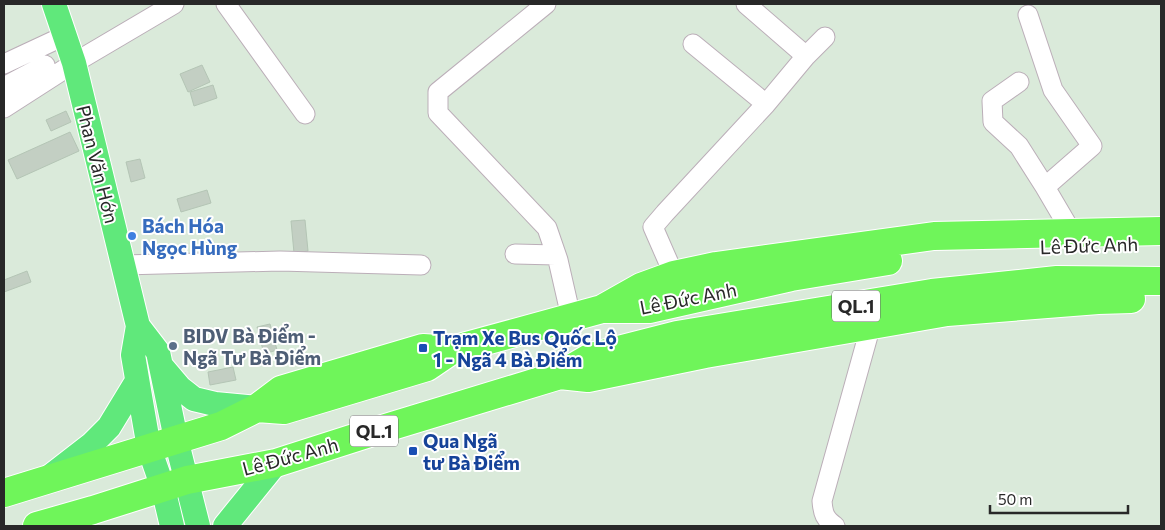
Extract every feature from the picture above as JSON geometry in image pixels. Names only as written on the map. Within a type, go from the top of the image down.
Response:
[{"type":"highway","name":"Lê Đức Anh","points":[[602,309],[641,287],[674,275],[716,266],[934,236],[1161,231]]},
{"type":"highway","name":"Lê Đức Anh","points":[[602,309],[649,309],[791,277],[922,255],[1054,245],[1161,243]]},
{"type":"highway","name":"Lê Đức Anh","points":[[560,375],[588,378],[705,354],[947,312],[1018,295],[1057,280],[1161,281]]},
{"type":"highway","name":"Lê Đức Anh","points":[[175,484],[276,463],[560,375],[591,357],[677,335],[932,294],[1018,295],[1098,300],[1161,299]]},
{"type":"highway","name":"QL.1","points":[[4,493],[221,426],[258,408],[280,390],[423,348],[452,350],[602,309]]},
{"type":"highway","name":"QL.1","points":[[37,526],[175,484]]},
{"type":"highway","points":[[103,526],[113,517],[124,500]]},
{"type":"main road","name":"Phan Văn Hớn","points":[[54,4],[74,63],[138,326],[133,355],[149,448],[175,484],[198,526]]},
{"type":"main road","name":"Phan Văn Hớn","points":[[138,326],[158,352],[176,439],[172,526]]},
{"type":"main road","points":[[161,365],[180,388],[194,399],[215,404],[258,408]]},
{"type":"main road","points":[[44,480],[58,472],[109,427],[137,381]]},
{"type":"main road","points":[[225,526],[276,463]]},
{"type":"street","points":[[4,108],[74,63],[174,4]]},
{"type":"street","points":[[226,4],[305,114]]},
{"type":"street","points":[[546,4],[438,92],[438,113],[547,228],[556,254],[571,317]]},
{"type":"street","points":[[746,4],[806,56]]},
{"type":"street","points":[[1028,15],[1053,90],[1092,146],[1045,186]]},
{"type":"street","points":[[4,64],[64,36]]},
{"type":"street","points":[[674,275],[653,227],[825,37]]},
{"type":"street","points":[[693,44],[766,104]]},
{"type":"street","points":[[4,87],[45,65]]},
{"type":"street","points":[[1020,82],[992,101],[994,122],[1019,146],[1072,233]]},
{"type":"street","points":[[515,254],[556,254]]},
{"type":"street","points":[[123,265],[280,261],[421,265]]},
{"type":"street","points":[[836,526],[829,522],[823,513],[822,501],[871,325]]},
{"type":"building","points":[[202,65],[210,82],[188,92],[180,74]]},
{"type":"building","points":[[213,85],[217,98],[194,106],[190,92]]},
{"type":"building","points":[[66,111],[71,122],[51,131],[46,120]]},
{"type":"building","points":[[70,132],[79,151],[17,179],[8,160]]},
{"type":"building","points":[[140,159],[145,178],[131,182],[126,162]]},
{"type":"building","points":[[207,190],[211,203],[181,212],[177,199]]},
{"type":"building","points":[[305,220],[308,251],[294,253],[291,221]]},
{"type":"building","points":[[27,271],[31,282],[4,292],[4,280]]},
{"type":"building","points":[[270,324],[277,350],[264,354],[257,327]]},
{"type":"building","points":[[233,367],[236,380],[210,385],[208,372]]},
{"type":"place","name":"Bách Hóa Ngọc Hùng","points":[[132,236]]},
{"type":"place","name":"BIDV Bà Điểm - Ngã Tư Bà Điểm","points":[[173,346]]},
{"type":"place","name":"Trạm Xe Bus Quốc Lộ 1 - Ngã 4 Bà Điểm","points":[[423,348]]},
{"type":"place","name":"Qua Ngã tư Bà Điểm","points":[[413,451]]}]
